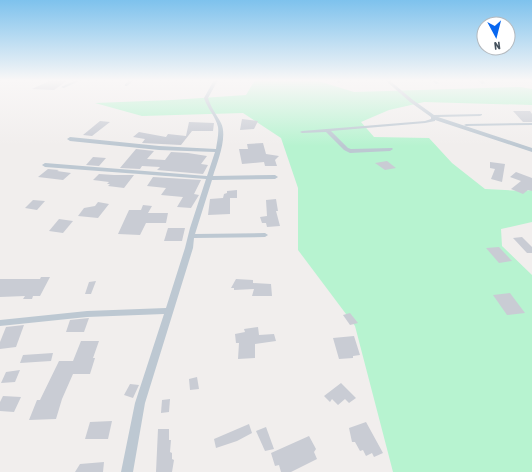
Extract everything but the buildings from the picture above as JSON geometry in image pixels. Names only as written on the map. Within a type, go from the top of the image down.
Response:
[{"type":"street","points":[[127,472],[136,416],[190,248],[192,236],[218,151],[221,128],[207,102]]},
{"type":"street","points":[[410,102],[434,116],[532,150]]},
{"type":"street","points":[[434,116],[480,115]]},
{"type":"street","points":[[302,132],[425,122],[433,120],[434,116]]},
{"type":"street","points":[[460,125],[532,124]]},
{"type":"street","points":[[327,130],[346,149],[350,151],[390,149]]},
{"type":"street","points":[[70,139],[218,151]]},
{"type":"street","points":[[45,164],[210,178],[275,177]]},
{"type":"street","points":[[192,236],[265,235]]},
{"type":"street","points":[[0,323],[87,314],[169,311]]},
{"type":"green space","points":[[424,102],[389,110],[361,122],[374,137],[429,138],[452,163],[485,189],[522,191],[532,190],[532,222],[501,229],[502,246],[532,275],[532,472],[393,472],[355,326],[298,250],[298,188],[281,138],[243,113],[142,116],[95,103]]},
{"type":"green space","points":[[425,102],[532,102],[532,105]]}]
